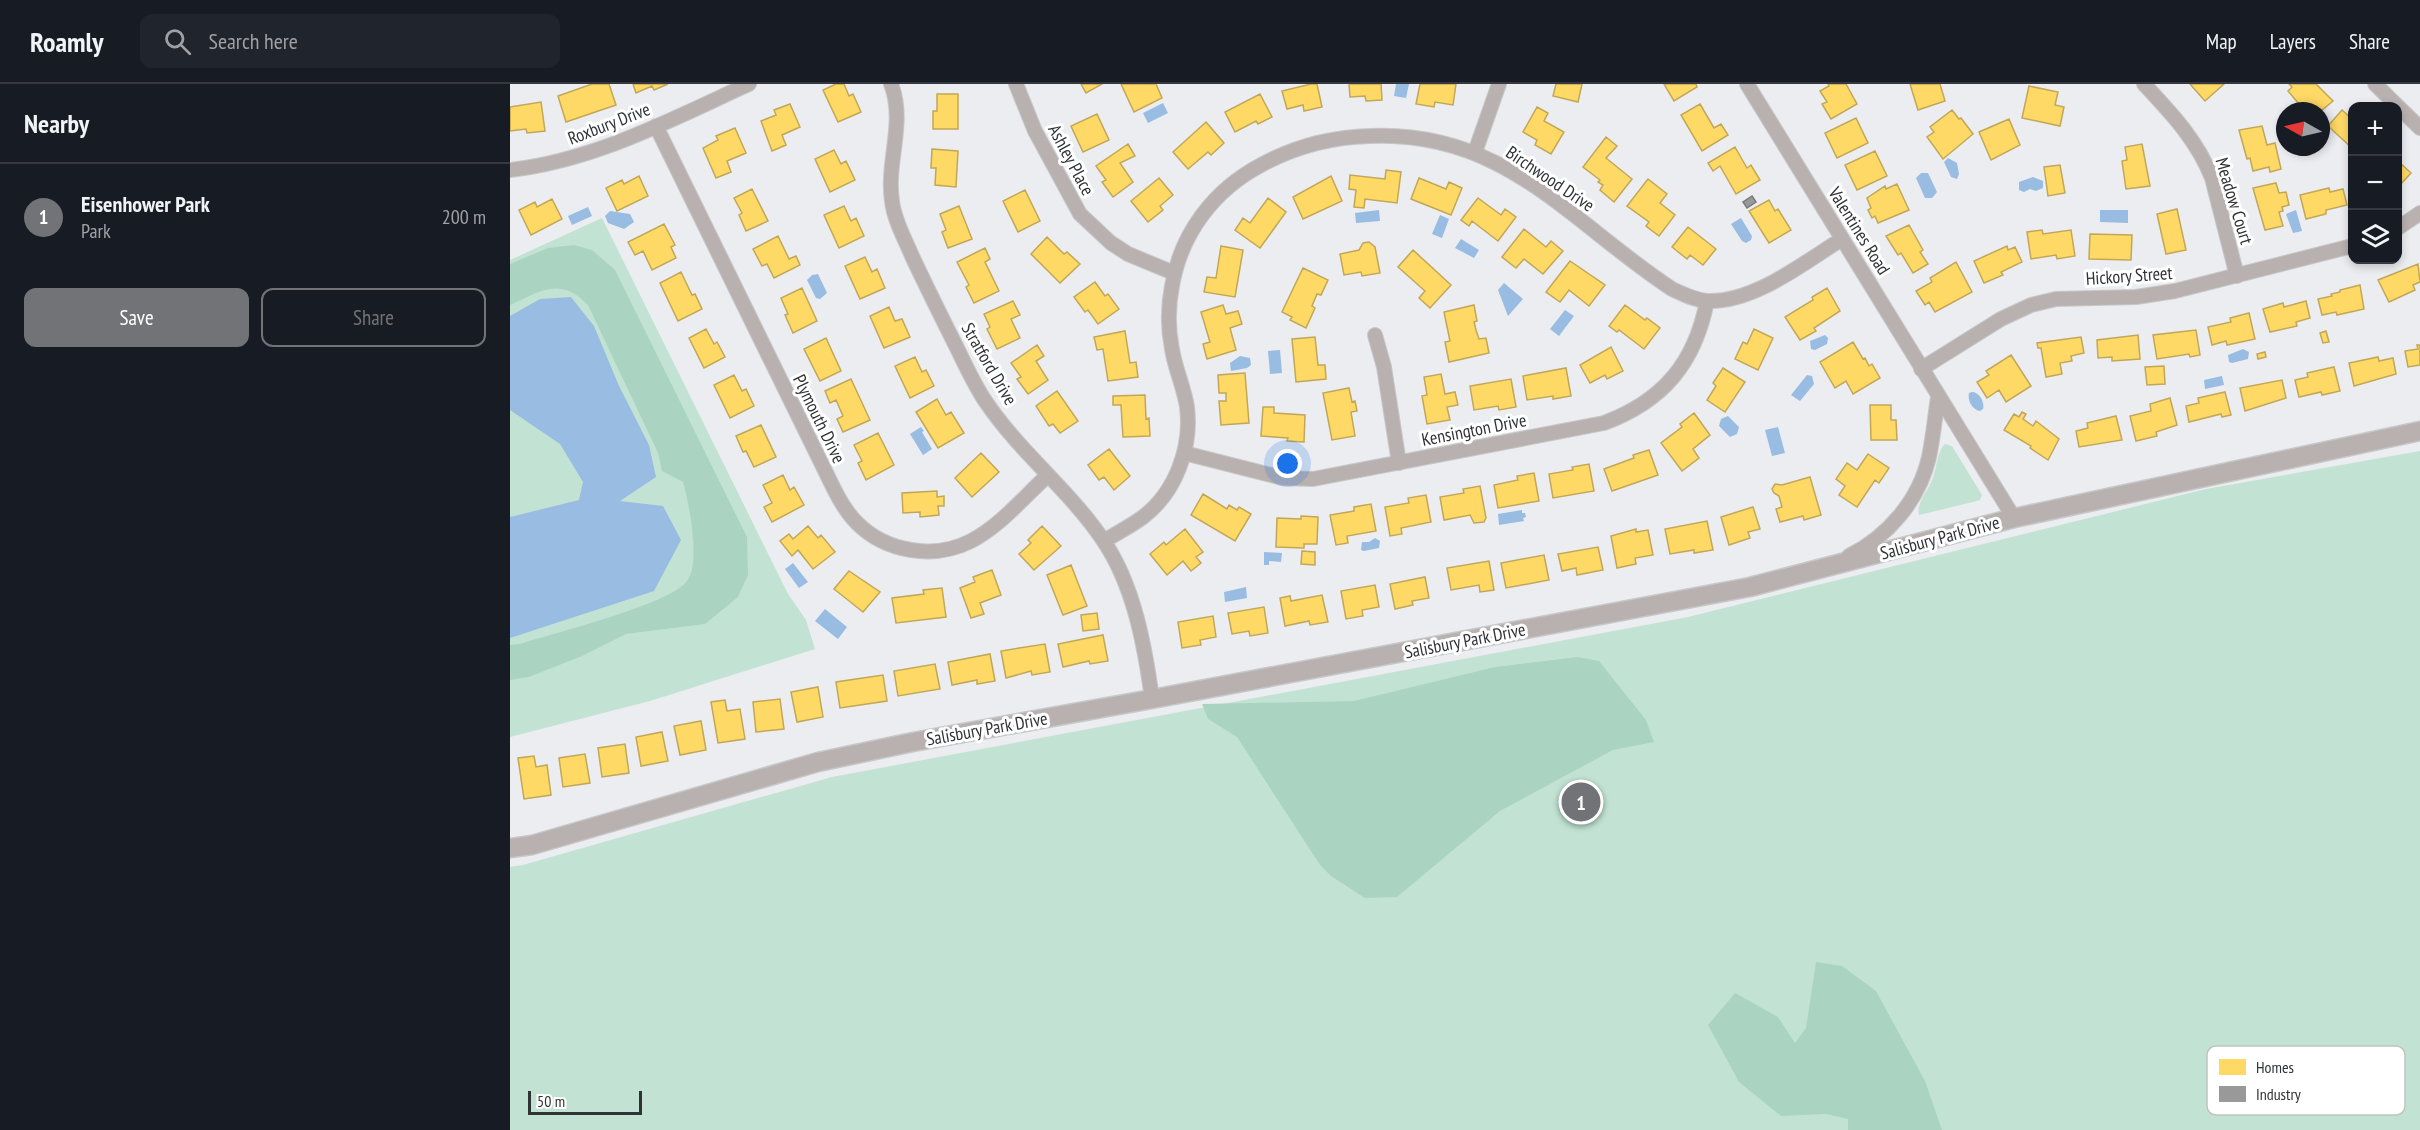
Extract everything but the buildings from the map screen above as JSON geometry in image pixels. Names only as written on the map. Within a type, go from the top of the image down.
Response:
[{"type":"main road","name":"Salisbury Park Drive","points":[[510,848],[532,844],[818,762],[913,742],[1750,587],[2014,518],[2420,431]]},
{"type":"street","name":"Roxbury Drive","points":[[510,170],[574,158],[617,143],[749,84]]},
{"type":"street","name":"Stratford Drive","points":[[891,84],[896,102],[898,124],[891,185],[895,214],[923,280],[981,394],[1010,434],[1104,541],[1135,609],[1152,699]]},
{"type":"street","name":"Ashley Place","points":[[1016,84],[1035,131],[1080,214],[1111,243],[1128,254],[1174,273]]},
{"type":"street","points":[[1475,152],[1499,84]]},
{"type":"street","name":"Valentines Road","points":[[1747,84],[2014,518]]},
{"type":"street","name":"Meadow Court","points":[[2144,84],[2184,128],[2206,164],[2237,276]]},
{"type":"street","points":[[2375,84],[2420,128]]},
{"type":"street","name":"Plymouth Drive","points":[[656,126],[834,489],[845,510],[864,529],[876,538],[909,550],[948,549],[972,541],[990,528],[1048,475]]},
{"type":"street","name":"Birchwood Drive","points":[[1104,541],[1148,513],[1170,485],[1185,453],[1187,405],[1170,334],[1169,310],[1174,273],[1186,241],[1194,226],[1216,198],[1247,172],[1290,150],[1334,139],[1386,135],[1432,141],[1475,152],[1514,172],[1550,196],[1672,289],[1707,301],[1727,300],[1756,291],[1842,239]]},
{"type":"street","points":[[2402,225],[2420,213]]},
{"type":"street","name":"Hickory Street","points":[[1921,369],[2001,319],[2031,305],[2074,297],[2145,296],[2175,291],[2348,247]]},
{"type":"street","name":"Kensington Drive","points":[[1185,453],[1275,476],[1300,479],[1332,476],[1586,428],[1635,410],[1658,393],[1683,366],[1699,334],[1707,301]]},
{"type":"street","points":[[1375,335],[1384,367],[1399,463]]},
{"type":"street","points":[[1827,567],[1869,546],[1891,528],[1914,495],[1923,478],[1929,458],[1938,397]]},
{"type":"green space","points":[[602,218],[788,594],[806,620],[815,649],[650,701],[510,737],[510,260]]},
{"type":"green space","points":[[574,245],[592,250],[615,270],[747,537],[748,575],[738,597],[705,624],[626,634],[582,656],[529,677],[510,680],[510,645],[583,626],[658,599],[676,590],[687,581],[693,561],[692,533],[683,482],[662,471],[658,453],[588,305],[568,291],[550,289],[510,305],[510,264],[548,248]]},
{"type":"green space","points":[[1945,444],[1952,446],[1982,495],[1980,500],[1919,515],[1921,502],[1932,480],[1940,451]]},
{"type":"green space","points":[[2420,451],[2420,1130],[510,1130],[510,867],[832,777],[1688,617],[2206,489]]},
{"type":"green space","points":[[1578,657],[1599,661],[1646,720],[1654,742],[1613,750],[1500,811],[1397,897],[1365,898],[1331,876],[1320,865],[1237,737],[1208,719],[1202,704],[1354,701],[1495,667]]},
{"type":"green space","points":[[1816,962],[1842,966],[1876,991],[1925,1081],[1942,1130],[1848,1130],[1848,1119],[1826,1114],[1781,1116],[1739,1082],[1708,1025],[1735,993],[1778,1017],[1795,1043],[1806,1028]]},
{"type":"water","points":[[1396,84],[1409,84],[1406,98],[1394,96]]},
{"type":"water","points":[[1163,103],[1168,113],[1148,123],[1143,113]]},
{"type":"water","points":[[1948,158],[1957,163],[1959,174],[1957,179],[1951,177],[1944,162]]},
{"type":"water","points":[[1921,173],[1928,173],[1937,192],[1932,198],[1925,198],[1916,178]]},
{"type":"water","points":[[2033,177],[2043,181],[2043,188],[2024,192],[2019,190],[2019,182]]},
{"type":"water","points":[[588,207],[592,216],[572,225],[568,216]]},
{"type":"water","points":[[1379,210],[1380,221],[1356,223],[1355,213]]},
{"type":"water","points":[[2100,210],[2128,210],[2128,223],[2100,222]]},
{"type":"water","points":[[2296,210],[2302,231],[2293,233],[2286,214]]},
{"type":"water","points":[[610,211],[630,214],[634,222],[624,229],[608,223],[605,216]]},
{"type":"water","points":[[1440,215],[1449,219],[1442,238],[1432,234]]},
{"type":"water","points":[[1741,218],[1752,236],[1751,240],[1746,243],[1742,241],[1731,224]]},
{"type":"water","points":[[1461,239],[1479,250],[1474,258],[1455,248]]},
{"type":"water","points":[[818,274],[827,293],[820,299],[816,298],[807,280],[812,275]]},
{"type":"water","points":[[1504,283],[1523,299],[1508,316],[1498,290]]},
{"type":"water","points":[[571,297],[594,326],[619,386],[649,445],[656,477],[620,501],[663,506],[681,540],[654,591],[510,638],[510,517],[579,500],[583,482],[560,444],[510,410],[510,316],[540,299]]},
{"type":"water","points":[[1565,310],[1574,316],[1559,336],[1550,329]]},
{"type":"water","points":[[1825,335],[1828,338],[1827,344],[1815,350],[1811,349],[1810,341]]},
{"type":"water","points":[[2243,349],[2249,352],[2248,359],[2229,362],[2228,355]]},
{"type":"water","points":[[1280,350],[1282,373],[1270,374],[1268,351]]},
{"type":"water","points":[[1240,356],[1250,358],[1251,365],[1231,371],[1230,363]]},
{"type":"water","points":[[1807,375],[1812,376],[1814,384],[1800,401],[1791,395]]},
{"type":"water","points":[[2222,376],[2224,385],[2205,389],[2204,380]]},
{"type":"water","points":[[1969,393],[1977,394],[1982,401],[1983,409],[1980,411],[1971,405]]},
{"type":"water","points":[[1728,416],[1739,427],[1737,434],[1730,437],[1719,426],[1721,419]]},
{"type":"water","points":[[921,427],[932,449],[923,455],[910,434]]},
{"type":"water","points":[[1778,427],[1785,453],[1772,456],[1765,430]]},
{"type":"water","points":[[1522,510],[1526,517],[1523,518],[1524,521],[1499,525],[1498,514]]},
{"type":"water","points":[[1375,538],[1380,541],[1379,548],[1361,550],[1362,542],[1369,542]]},
{"type":"water","points":[[1264,552],[1282,553],[1281,562],[1269,561],[1269,565],[1264,565]]},
{"type":"water","points":[[793,563],[808,582],[799,588],[785,569]]},
{"type":"water","points":[[1246,587],[1247,598],[1225,602],[1224,592]]},
{"type":"water","points":[[825,609],[847,627],[838,639],[815,621]]},
{"type":"place","name":"Eisenhower Park","points":[[1581,802]]}]
